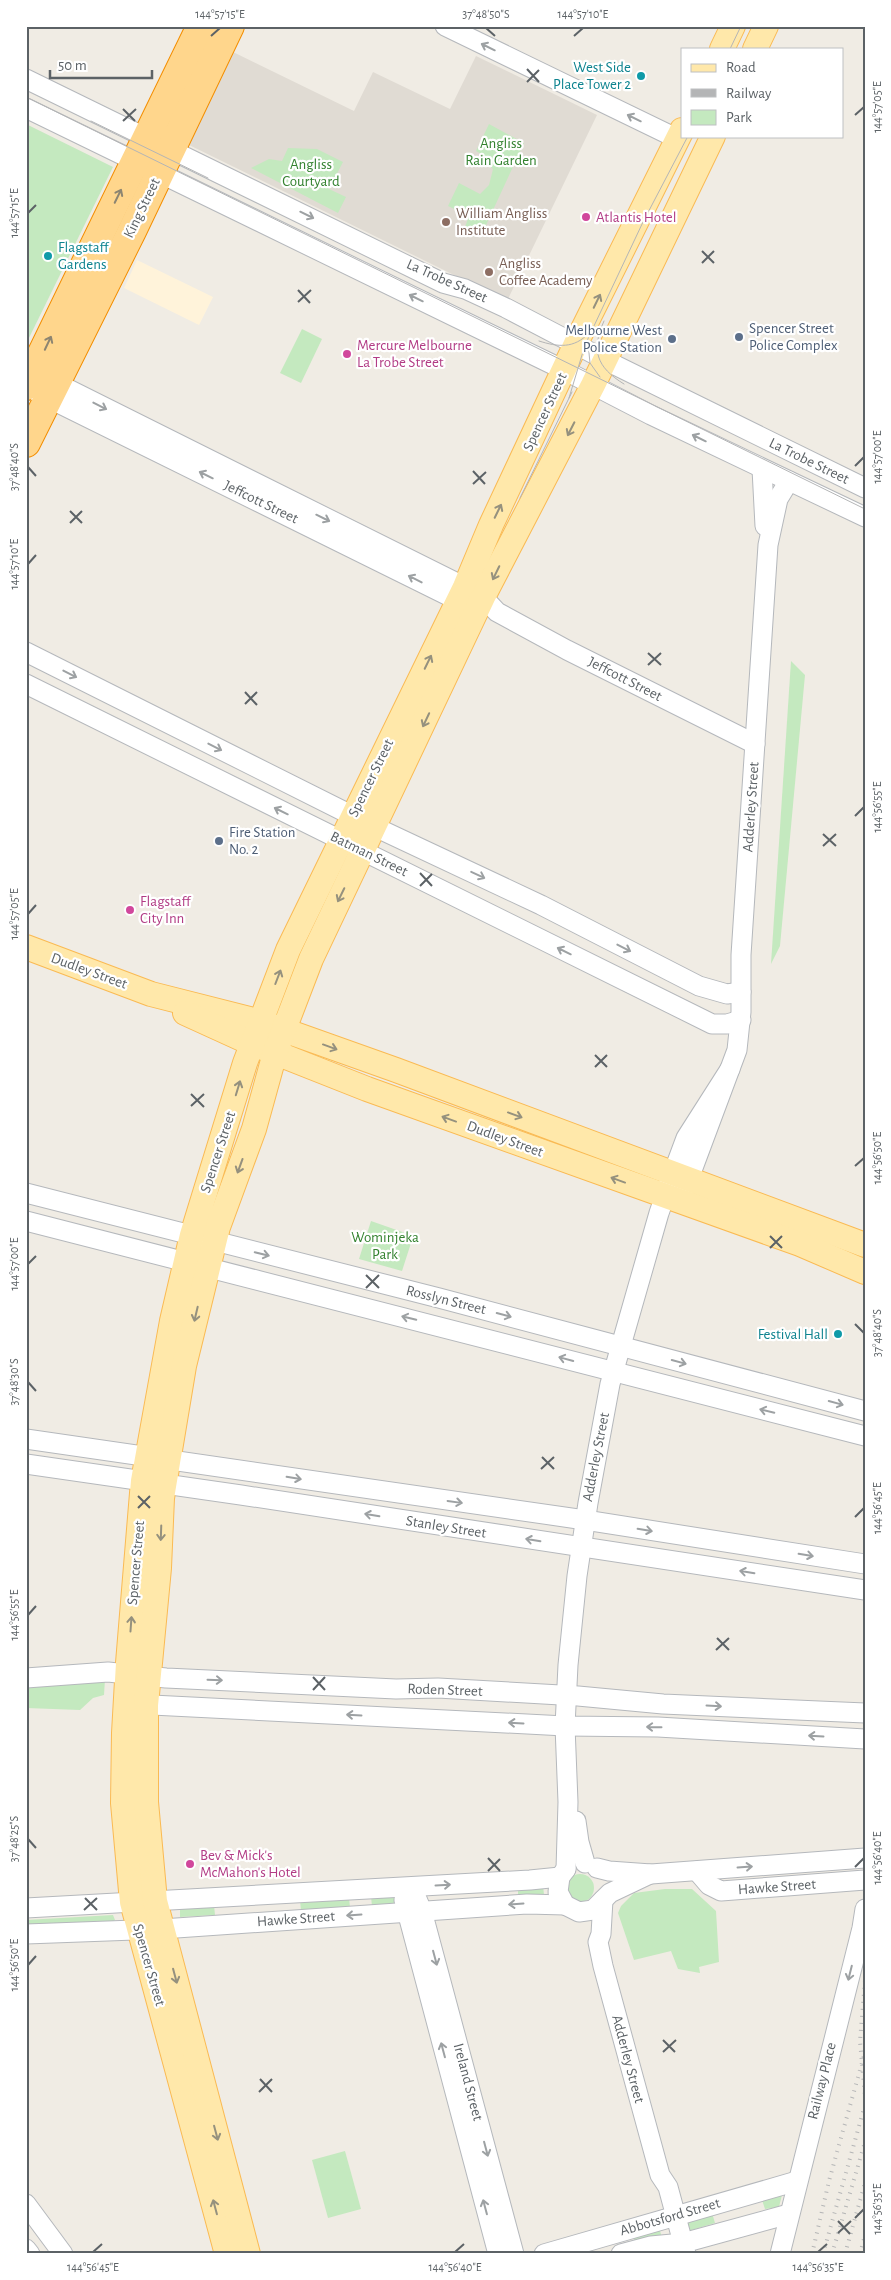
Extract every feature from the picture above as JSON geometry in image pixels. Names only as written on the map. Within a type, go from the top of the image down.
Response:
[{"type":"highway","name":"King Street","points":[[90,284],[135,161],[200,26]]},
{"type":"highway","name":"King Street","points":[[26,443],[38,385],[90,284],[160,173],[230,26]]},
{"type":"main road","points":[[722,48],[733,26]]},
{"type":"main road","points":[[755,48],[766,26]]},
{"type":"main road","name":"Spencer Street","points":[[196,1263],[215,1241],[254,1130],[275,1053],[311,959],[401,772],[476,601],[491,525],[576,345],[680,134]]},
{"type":"main road","points":[[692,138],[709,144]]},
{"type":"main road","name":"Spencer Street","points":[[236,2245],[151,1929],[132,1902],[123,1803],[138,1675],[135,1567],[154,1483],[174,1364],[196,1263],[192,1235],[257,1033],[288,950],[379,761],[476,601],[593,385],[709,144]]},
{"type":"main road","points":[[379,761],[401,772]]},
{"type":"main road","name":"Dudley Street","points":[[26,947],[257,1033],[284,1030],[865,1245]]},
{"type":"main road","points":[[288,950],[311,959]]},
{"type":"main road","name":"Dudley Street","points":[[257,1033],[275,1053],[367,1089],[800,1244],[865,1272]]},
{"type":"main road","points":[[228,1122],[254,1130]]},
{"type":"main road","name":"Spencer Street","points":[[138,1675],[159,1568],[154,1483]]},
{"type":"main road","points":[[135,1567],[159,1568]]},
{"type":"main road","name":"Spencer Street","points":[[136,1704],[155,1901],[151,1929]]},
{"type":"street","points":[[445,26],[680,134]]},
{"type":"street","name":"La Trobe Street","points":[[26,79],[443,283],[465,290],[506,308],[605,360],[865,488]]},
{"type":"street","name":"La Trobe Street","points":[[26,108],[564,370],[762,469],[865,517]]},
{"type":"street","name":"Jeffcott Street","points":[[38,385],[476,601],[600,667],[755,744]]},
{"type":"street","name":"Adderley Street","points":[[762,469],[764,482],[763,513],[768,545]]},
{"type":"street","name":"Adderley Street","points":[[563,1873],[572,1696],[587,1549],[620,1373],[672,1199],[681,1176],[686,1138],[730,1069],[737,1050],[740,1020],[741,955],[768,545],[778,499],[792,482]]},
{"type":"street","name":"Batman Street","points":[[26,652],[375,827],[500,885],[699,986],[727,994],[741,992]]},
{"type":"street","name":"Batman Street","points":[[26,684],[712,1024],[727,1024],[740,1020]]},
{"type":"street","points":[[104,723],[116,697]]},
{"type":"street","points":[[173,757],[184,731]]},
{"type":"street","points":[[229,785],[241,760]]},
{"type":"street","points":[[391,865],[403,840]]},
{"type":"street","points":[[432,886],[444,859]]},
{"type":"street","points":[[486,913],[500,885]]},
{"type":"street","name":"Rosslyn Street","points":[[26,1193],[865,1411]]},
{"type":"street","name":"Rosslyn Street","points":[[26,1221],[196,1263],[865,1436]]},
{"type":"street","name":"Stanley Street","points":[[26,1439],[591,1521],[865,1564]]},
{"type":"street","name":"Stanley Street","points":[[26,1464],[865,1590]]},
{"type":"street","name":"Roden Street","points":[[26,1678],[79,1673],[138,1675],[180,1679],[572,1696],[663,1704],[865,1713]]},
{"type":"street","points":[[179,1706],[180,1679]]},
{"type":"street","name":"Roden Street","points":[[136,1704],[571,1726],[658,1727],[865,1739]]},
{"type":"street","name":"Adderley Street","points":[[571,1726],[577,1835],[591,1866]]},
{"type":"street","name":"Hawke Street","points":[[591,1866],[609,1871],[651,1874],[865,1858]]},
{"type":"street","points":[[571,1865],[591,1866],[606,1884],[604,1898],[593,1910],[572,1909],[558,1892],[563,1873],[571,1865]]},
{"type":"street","name":"Hawke Street","points":[[697,1871],[712,1887],[721,1891],[865,1880]]},
{"type":"street","name":"Hawke Street","points":[[26,1908],[406,1887],[563,1873]]},
{"type":"street","name":"Hawke Street","points":[[604,1898],[651,1874]]},
{"type":"street","points":[[406,1887],[415,1911]]},
{"type":"street","points":[[247,1896],[249,1922]]},
{"type":"street","name":"Adderley Street","points":[[598,1942],[601,1934],[604,1898]]},
{"type":"street","name":"Hawke Street","points":[[26,1934],[151,1929],[527,1904],[572,1909]]},
{"type":"street","name":"Adderley Street","points":[[572,1909],[590,1935],[598,1942],[660,2175],[668,2187],[670,2217],[679,2249]]},
{"type":"street","name":"Railway Place","points":[[780,2254],[862,1928],[865,1909]]},
{"type":"street","name":"Ireland Street","points":[[415,1911],[498,2254]]},
{"type":"street","name":"Ireland Street","points":[[415,1911],[514,2254]]},
{"type":"street","name":"Abbotsford Street","points":[[544,2254],[797,2181]]},
{"type":"street","points":[[26,2204],[63,2254]]},
{"type":"street","name":"Abbotsford Street","points":[[621,2254],[651,2246],[679,2249],[789,2214]]},
{"type":"street","points":[[26,2249],[30,2254]]},
{"type":"shaded area","name":"William Angliss Institute","points":[[229,50],[354,111],[373,72],[450,109],[476,56],[597,115],[507,301],[185,143]]},
{"type":"shaded area","points":[[137,260],[213,297],[199,325],[124,288]]},
{"type":"green space","name":"Flagstaff Gardens","points":[[26,124],[113,167],[26,344]]},
{"type":"green space","name":"Angliss Rain Garden","points":[[489,124],[524,143],[481,236],[465,227],[469,216],[448,206],[459,183],[480,194],[489,185],[493,169],[481,158],[483,155],[476,151]]},
{"type":"green space","name":"Angliss Courtyard","points":[[288,148],[317,149],[343,162],[329,189],[346,197],[338,213],[251,168],[269,159],[282,161]]},
{"type":"green space","points":[[302,329],[322,339],[301,383],[280,373]]},
{"type":"green space","points":[[791,661],[805,675],[780,946],[771,964]]},
{"type":"green space","name":"Wominjeka Park","points":[[371,1221],[408,1234],[406,1241],[411,1243],[402,1271],[359,1259]]},
{"type":"green space","points":[[105,1679],[104,1695],[93,1698],[80,1710],[26,1708],[26,1685]]},
{"type":"green space","points":[[580,1874],[590,1878],[594,1888],[590,1898],[580,1902],[570,1898],[566,1888],[570,1878]]},
{"type":"green space","points":[[543,1885],[544,1895],[518,1897],[518,1887]]},
{"type":"green space","points":[[665,1889],[692,1889],[716,1911],[719,1962],[699,1967],[700,1973],[678,1969],[671,1951],[634,1960],[618,1913],[621,1906],[634,1893]]},
{"type":"green space","points":[[395,1894],[396,1906],[372,1907],[371,1896]]},
{"type":"green space","points":[[349,1897],[350,1908],[301,1911],[300,1900]]},
{"type":"green space","points":[[214,1905],[215,1915],[180,1917],[180,1908]]},
{"type":"green space","points":[[113,1915],[115,1920],[113,1922],[26,1928],[26,1920]]},
{"type":"green space","points":[[345,2151],[361,2209],[328,2218],[312,2160]]},
{"type":"green space","points":[[782,2195],[779,2207],[765,2209],[762,2200]]},
{"type":"green space","points":[[712,2213],[715,2223],[688,2231],[685,2220]]},
{"type":"green space","points":[[659,2227],[662,2238],[636,2245],[633,2235]]},
{"type":"tram line","points":[[730,48],[741,26]]},
{"type":"tram line","points":[[26,97],[865,509]]},
{"type":"tram line","points":[[91,121],[208,178]]},
{"type":"tram line","points":[[569,398],[585,345],[643,222],[687,138]]},
{"type":"tram line","points":[[604,321],[598,341],[599,357],[607,371],[624,384]]},
{"type":"tram line","points":[[539,341],[553,345],[566,345],[578,342],[589,333]]},
{"type":"tram line","points":[[588,343],[590,363],[600,377]]},
{"type":"tram line","points":[[520,498],[572,392]]},
{"type":"railway","points":[[865,1981],[860,2041],[865,2096]]},
{"type":"railway","points":[[812,2254],[829,2181],[865,2052]]},
{"type":"railway","points":[[823,2254],[865,2105]]},
{"type":"railway","points":[[832,2254],[865,2142]]},
{"type":"railway","points":[[845,2254],[865,2183]]},
{"type":"railway","points":[[860,2254],[865,2235]]},
{"type":"place","name":"West Side Place Tower 2","points":[[641,76]]},
{"type":"place","name":"Atlantis Hotel","points":[[586,217]]},
{"type":"place","name":"William Angliss Institute","points":[[446,222]]},
{"type":"place","name":"Flagstaff Gardens","points":[[48,256]]},
{"type":"place","name":"Angliss Coffee Academy","points":[[489,272]]},
{"type":"place","name":"Spencer Street Police Complex","points":[[739,337]]},
{"type":"place","name":"Melbourne West Police Station","points":[[672,339]]},
{"type":"place","name":"Mercure Melbourne La Trobe Street","points":[[347,354]]},
{"type":"place","name":"Fire Station No. 2","points":[[219,841]]},
{"type":"place","name":"Flagstaff City Inn","points":[[130,910]]},
{"type":"place","name":"Festival Hall","points":[[838,1334]]},
{"type":"place","name":"Bev & Mick's McMahon's Hotel","points":[[190,1864]]}]
